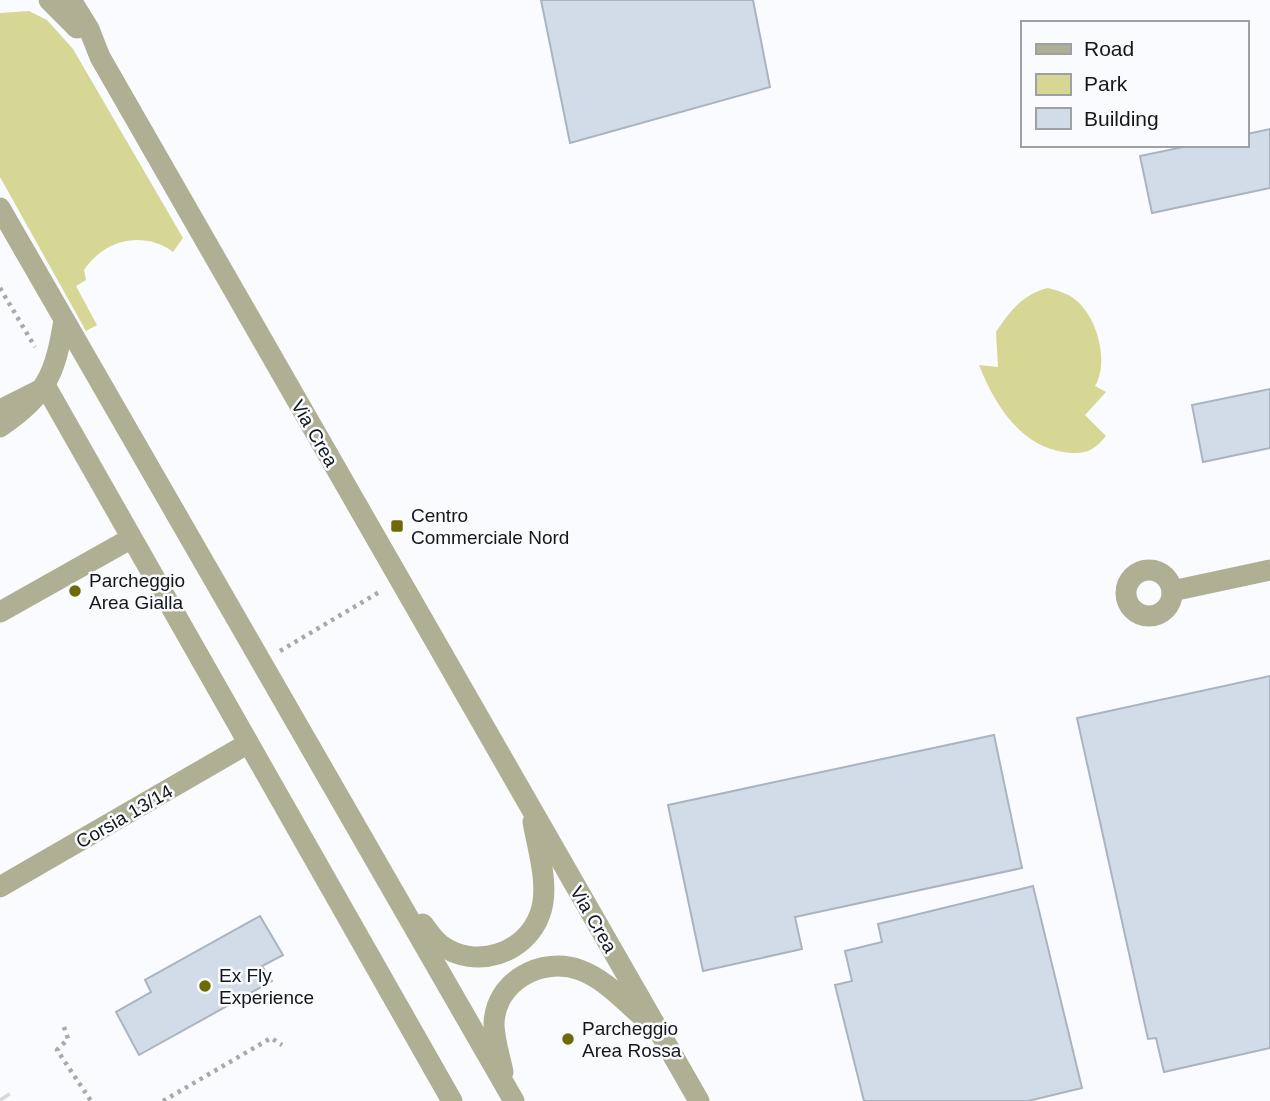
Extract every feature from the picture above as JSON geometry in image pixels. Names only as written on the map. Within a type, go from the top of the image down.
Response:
[{"type":"street","name":"Via Crea","points":[[49,0],[100,57]]},
{"type":"street","name":"Via Crea","points":[[71,0],[89,29],[100,57],[699,1101]]},
{"type":"street","name":"Via Crea","points":[[0,208],[510,1094]]},
{"type":"street","points":[[0,427],[49,381],[64,320]]},
{"type":"street","points":[[0,410],[49,381]]},
{"type":"street","points":[[49,381],[130,539],[452,1101]]},
{"type":"street","points":[[0,612],[130,539]]},
{"type":"street","points":[[1172,591],[1270,570]]},
{"type":"street","name":"Corsia 13/14","points":[[0,887],[247,744]]},
{"type":"street","name":"Via Crea","points":[[380,871],[438,944],[468,957],[505,952],[520,943],[532,930],[540,913],[544,893],[531,808]]},
{"type":"street","name":"Via Crea","points":[[510,1094],[494,1024],[498,1006],[517,979],[533,970],[548,965],[581,970],[600,980],[658,1030]]},
{"type":"path","points":[[0,288],[49,381]]},
{"type":"path","points":[[261,661],[400,581]]},
{"type":"path","points":[[64,1027],[68,1039],[57,1050],[91,1101]]},
{"type":"path","points":[[163,1101],[271,1038],[282,1045]]},
{"type":"green space","points":[[29,11],[47,20],[73,49],[183,238],[173,252],[149,241],[137,240],[113,245],[92,260],[84,270],[86,280],[76,286],[97,325],[86,331],[0,177],[0,13]]},
{"type":"green space","points":[[1048,288],[1068,295],[1078,302],[1091,319],[1099,342],[1101,366],[1095,386],[1106,392],[1085,415],[1106,436],[1092,449],[1077,453],[1047,448],[1021,431],[992,394],[979,365],[998,367],[996,332],[1018,304],[1031,294]]},
{"type":"building","points":[[541,0],[753,0],[770,87],[570,143]]},
{"type":"building","points":[[1270,129],[1270,188],[1152,213],[1140,156],[1183,147],[1249,147],[1249,134]]},
{"type":"building","points":[[1270,389],[1270,448],[1203,462],[1192,405]]},
{"type":"building","points":[[1270,676],[1270,1048],[1164,1072],[1156,1038],[1148,1039],[1077,718]]},
{"type":"building","points":[[994,735],[1022,868],[795,917],[802,949],[703,971],[668,805]]},
{"type":"building","points":[[1033,886],[1082,1088],[1028,1101],[864,1101],[835,985],[852,981],[845,951],[882,942],[878,924]]},
{"type":"building","name":"Ex Fly Experience","points":[[260,916],[283,955],[262,966],[272,981],[139,1055],[116,1012],[151,992],[145,980]]},
{"type":"place","name":"Centro Commerciale Nord","points":[[397,526]]},
{"type":"place","name":"Parcheggio Area Gialla","points":[[75,591]]},
{"type":"place","name":"Ex Fly Experience","points":[[205,986]]},
{"type":"place","name":"Parcheggio Area Rossa","points":[[568,1039]]}]
